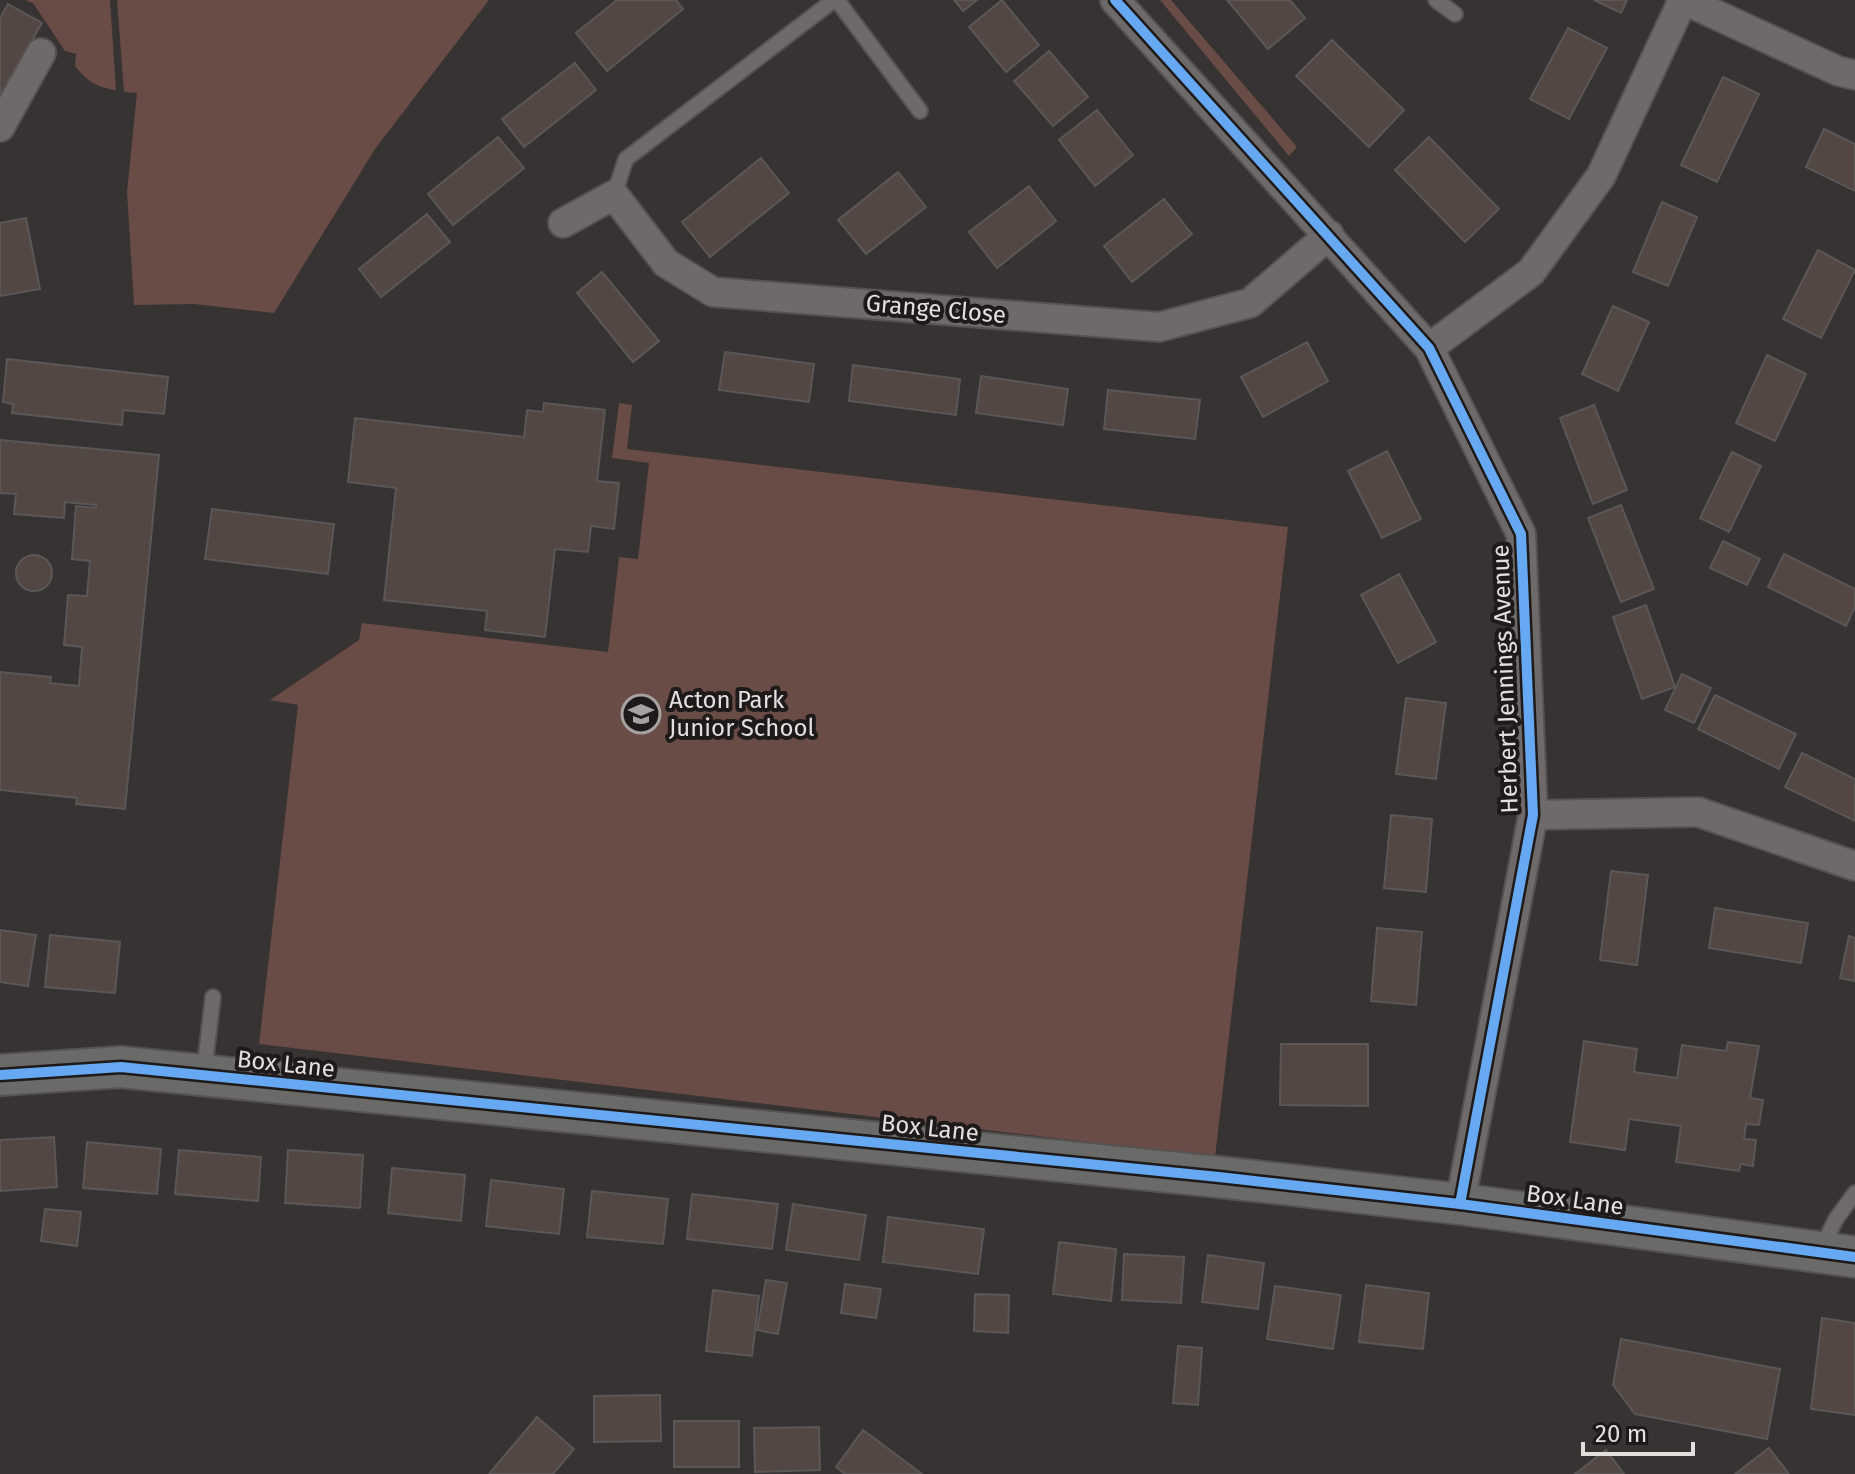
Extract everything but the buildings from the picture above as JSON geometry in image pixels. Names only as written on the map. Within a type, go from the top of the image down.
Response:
[{"type":"street","name":"Herbert Jennings Avenue","points":[[1115,0],[1429,348],[1521,534],[1533,815],[1460,1204]]},
{"type":"street","points":[[1429,348],[1531,272],[1601,176],[1683,0],[1838,71],[1855,75]]},
{"type":"street","points":[[0,127],[41,53]]},
{"type":"street","points":[[563,223],[614,195]]},
{"type":"street","name":"Grange Close","points":[[614,195],[666,263],[713,292],[1159,327],[1250,303],[1329,235]]},
{"type":"street","points":[[1533,815],[1698,812],[1855,866]]},
{"type":"street","name":"Box Lane","points":[[0,1075],[121,1067],[1219,1177],[1460,1204],[1838,1254]]},
{"type":"lane","points":[[614,195],[626,159],[835,0],[920,111]]},
{"type":"lane","points":[[1436,0],[1455,14]]},
{"type":"lane","points":[[203,1076],[213,997]]},
{"type":"lane","points":[[1838,1254],[1836,1219],[1855,1193]]},
{"type":"shaded area","points":[[25,0],[110,0],[116,90],[103,88],[84,76],[75,66],[76,54],[65,51],[33,3]]},
{"type":"shaded area","points":[[117,0],[489,0],[375,149],[274,313],[194,304],[134,305],[127,192],[137,93],[124,92]]},
{"type":"shaded area","points":[[1160,0],[1171,0],[1297,147],[1289,156]]},
{"type":"shaded area","name":"Acton Park Junior School","points":[[619,403],[632,405],[627,449],[1288,527],[1215,1157],[259,1044],[298,705],[270,700],[359,640],[362,623],[608,652],[619,557],[638,559],[649,463],[612,458]]},
{"type":"cycle path","points":[[1115,0],[1429,348],[1521,534],[1533,815],[1460,1204]]},
{"type":"cycle path","points":[[0,1075],[121,1067],[1219,1177],[1460,1204],[1855,1257]]},
{"type":"place","name":"Acton Park Junior School","points":[[641,714]]}]
